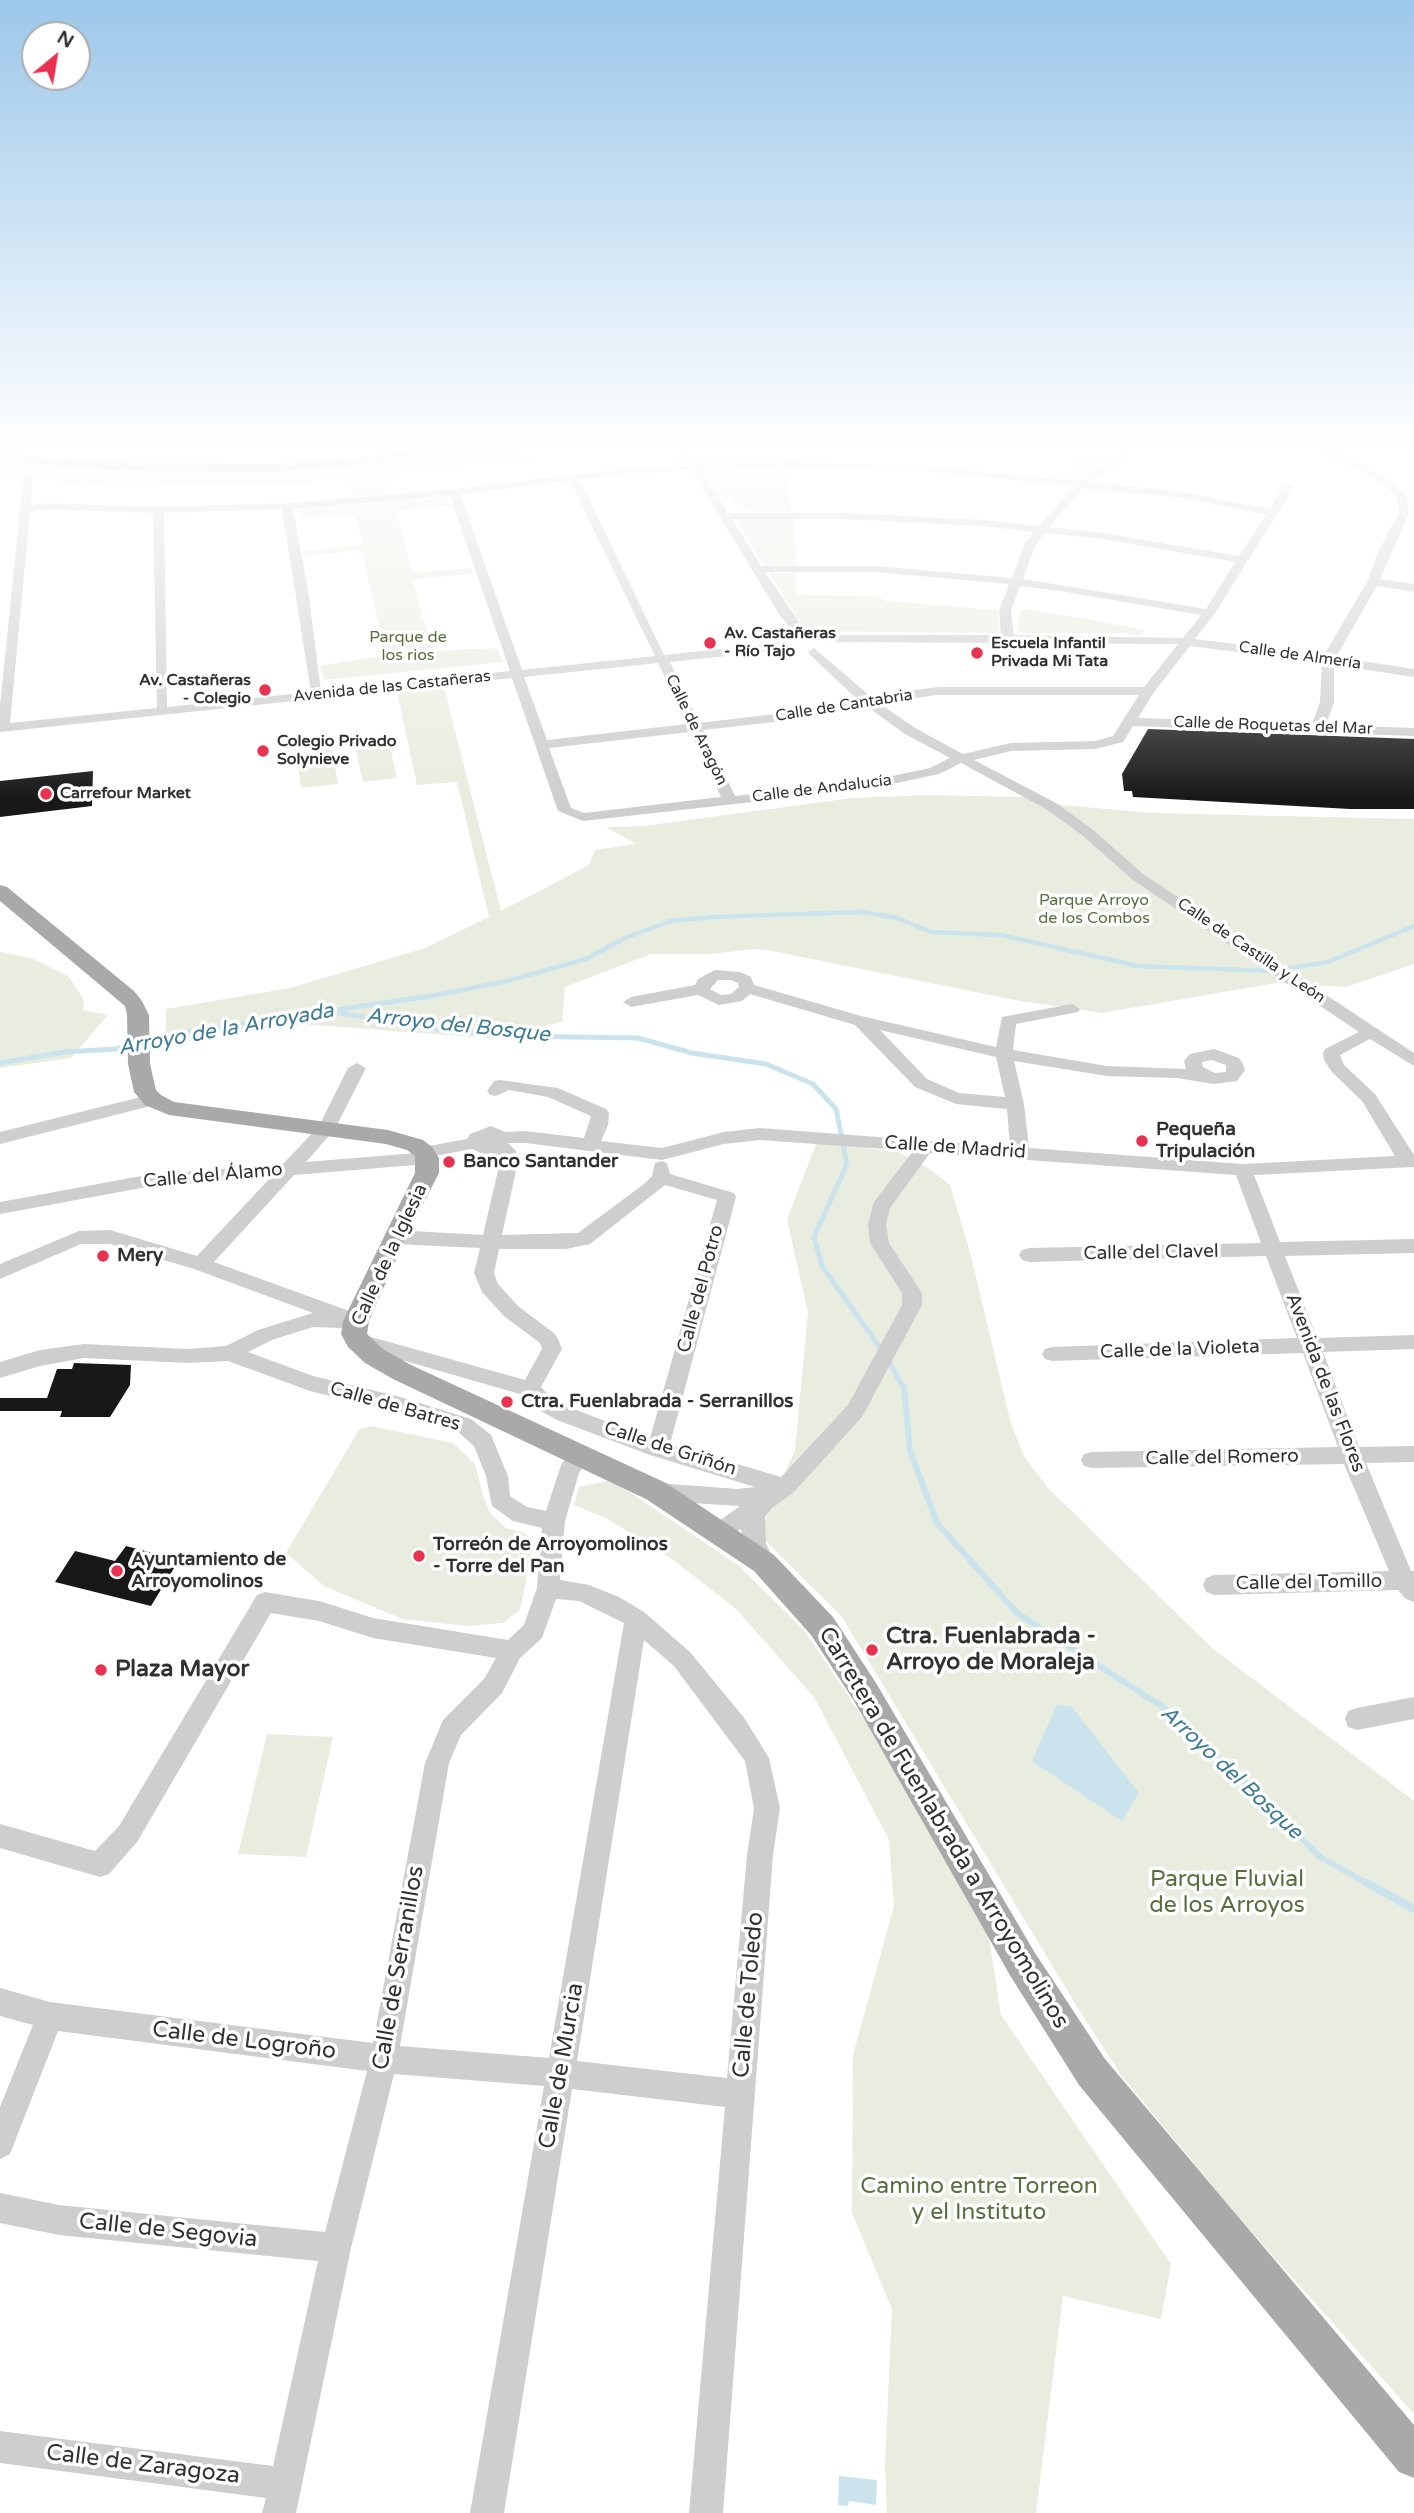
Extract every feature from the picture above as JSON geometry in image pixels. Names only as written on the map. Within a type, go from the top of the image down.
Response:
[{"type":"main road","points":[[0,891],[127,995],[135,1005],[139,1065],[145,1092],[153,1100],[169,1108],[326,1129],[418,1150]]},
{"type":"main road","name":"Calle de la Iglesia","points":[[356,1330],[394,1237],[427,1173],[418,1150]]},
{"type":"main road","name":"Carretera de Fuenlabrada a Arroyomolinos","points":[[356,1330],[374,1356],[402,1372],[656,1491],[764,1563],[822,1626],[866,1692],[1023,1965],[1092,2072],[1414,2456]]},
{"type":"street","points":[[2,724],[18,564]]},
{"type":"street","points":[[159,564],[162,705]]},
{"type":"street","points":[[297,564],[316,689]]},
{"type":"street","points":[[479,564],[541,745]]},
{"type":"street","name":"Calle de Aragón","points":[[615,564],[730,801]]},
{"type":"street","points":[[754,564],[785,614],[799,631]]},
{"type":"street","points":[[1008,639],[1005,611],[1022,564]]},
{"type":"street","points":[[1131,722],[1148,691],[1209,613],[1238,564]]},
{"type":"street","points":[[1319,728],[1319,720],[1327,702],[1328,660],[1373,582],[1380,564]]},
{"type":"street","points":[[757,569],[875,569],[1016,581],[1209,613]]},
{"type":"street","points":[[1373,582],[1414,588]]},
{"type":"street","points":[[1186,643],[1169,646],[825,637],[799,631],[789,634],[795,648],[825,637],[1170,640],[1186,643]]},
{"type":"street","name":"Calle de Almería","points":[[1186,643],[1251,648],[1414,673]]},
{"type":"street","name":"Avenida de las Castañeras","points":[[2,724],[660,656],[795,648]]},
{"type":"street","name":"Calle de Castilla y León","points":[[795,648],[910,731],[1051,806],[1087,832],[1138,877],[1414,1061]]},
{"type":"street","name":"Avenida de las Castañeras","points":[[2,724],[316,689],[515,671]]},
{"type":"street","name":"Calle de Cantabria","points":[[541,745],[774,718],[900,695],[973,689],[1148,691]]},
{"type":"street","name":"Calle de Roquetas del Mar","points":[[1131,722],[1414,732]]},
{"type":"street","name":"Calle de Andalucía","points":[[541,745],[565,811],[583,817],[869,785],[934,771],[959,759],[1012,747],[1109,743],[1118,739],[1131,722]]},
{"type":"street","points":[[702,989],[704,982],[715,975],[734,975],[745,981],[747,988]]},
{"type":"street","points":[[702,989],[719,1000],[736,998],[747,988]]},
{"type":"street","points":[[747,988],[860,1021],[1004,1054],[1107,1071],[1160,1072],[1226,1079],[1234,1074],[1235,1066],[1228,1058],[1214,1054],[1160,1072]]},
{"type":"street","points":[[631,1002],[702,989]]},
{"type":"street","points":[[1020,1152],[1015,1104],[1004,1054],[1008,1021],[1072,1009]]},
{"type":"street","points":[[860,1021],[921,1083],[956,1098],[1015,1104]]},
{"type":"street","points":[[1371,1032],[1331,1053],[1333,1060],[1369,1098],[1411,1161]]},
{"type":"street","points":[[1196,1058],[1193,1061],[1195,1070],[1206,1077]]},
{"type":"street","points":[[201,1264],[326,1129],[357,1068]]},
{"type":"street","points":[[496,1091],[500,1085],[509,1085],[552,1092],[600,1113],[599,1125],[590,1146]]},
{"type":"street","points":[[0,1138],[153,1100]]},
{"type":"street","name":"Calle de Madrid","points":[[490,1143],[524,1137],[662,1154],[724,1138],[760,1134],[1242,1171],[1411,1161]]},
{"type":"street","points":[[490,1143],[507,1151],[509,1166],[484,1273],[489,1287],[512,1311],[548,1339],[552,1349],[530,1389]]},
{"type":"street","name":"Calle del Álamo","points":[[0,1208],[147,1181],[290,1169],[418,1150],[490,1143]]},
{"type":"street","points":[[764,1563],[755,1543],[752,1526],[754,1513],[829,1442],[855,1411],[912,1305],[912,1293],[880,1242],[877,1224],[881,1206],[926,1146]]},
{"type":"street","points":[[394,1237],[492,1242],[566,1242],[583,1239],[661,1178],[662,1154]]},
{"type":"street","name":"Avenida de las Flores","points":[[1242,1171],[1352,1456],[1411,1584]]},
{"type":"street","name":"Calle del Potro","points":[[658,1449],[727,1197],[661,1178]]},
{"type":"street","points":[[0,1272],[79,1238],[110,1237],[201,1264],[356,1330]]},
{"type":"street","name":"Calle del Clavel","points":[[1029,1255],[1414,1246]]},
{"type":"street","name":"Calle de Batres","points":[[0,1370],[40,1357],[84,1351],[188,1356],[229,1353],[265,1335],[313,1320],[356,1330]]},
{"type":"street","name":"Calle de Griñón","points":[[356,1330],[530,1389],[544,1404],[555,1409],[658,1449],[780,1490]]},
{"type":"street","name":"Calle de la Violeta","points":[[1052,1354],[1414,1342]]},
{"type":"street","name":"Calle de Batres","points":[[229,1353],[301,1380],[397,1404],[464,1425],[483,1441],[497,1476],[500,1500],[521,1515],[554,1521]]},
{"type":"street","points":[[540,1436],[555,1409]]},
{"type":"street","name":"Calle del Romero","points":[[1092,1461],[1414,1454]]},
{"type":"street","name":"Calle de Serranillos","points":[[282,2498],[336,2248],[384,2059],[437,1763],[452,1728],[493,1686],[512,1651],[534,1631],[548,1588],[554,1521],[569,1471],[580,1455]]},
{"type":"street","points":[[656,1491],[737,1498],[780,1490]]},
{"type":"street","points":[[714,1528],[780,1490]]},
{"type":"street","points":[[714,1528],[737,1498]]},
{"type":"street","name":"Calle del Tomillo","points":[[1214,1585],[1411,1584]]},
{"type":"street","name":"Calle de Toledo","points":[[548,1588],[581,1592],[611,1604],[636,1619],[682,1659],[757,1758],[767,1808],[760,1855],[706,2513]]},
{"type":"street","points":[[0,1836],[100,1865],[128,1834],[265,1602],[319,1611],[373,1629],[512,1651]]},
{"type":"street","name":"Calle de Murcia","points":[[487,2513],[636,1619]]},
{"type":"street","points":[[1357,1719],[1414,1708]]},
{"type":"street","name":"Calle de Logroño","points":[[0,2002],[50,2016],[384,2059],[561,2073],[740,2094]]},
{"type":"street","points":[[0,2144],[50,2016]]},
{"type":"street","name":"Calle de Segovia","points":[[0,2208],[59,2220],[336,2248]]},
{"type":"street","name":"Calle de Zaragoza","points":[[0,2447],[282,2498]]},
{"type":"green space","name":"Parque de los rios","points":[[365,564],[410,564],[412,573],[471,568],[473,573],[413,580],[424,622],[435,651],[497,648],[503,662],[324,680],[320,666],[386,655]]},
{"type":"green space","points":[[796,564],[796,566],[764,565]]},
{"type":"green space","points":[[769,573],[795,573],[797,595],[877,596],[885,601],[998,610],[999,633],[813,631],[801,624]]},
{"type":"green space","points":[[1021,609],[1145,630],[1140,635],[1024,633],[1017,630]]},
{"type":"green space","name":"Parque Arroyo de los Combos","points":[[444,688],[501,911],[589,865],[595,850],[636,844],[606,827],[644,826],[852,798],[927,795],[1023,797],[1063,805],[1152,813],[1414,819],[1414,964],[1346,987],[1276,983],[1102,1013],[1015,1000],[772,951],[754,949],[710,954],[651,954],[565,987],[562,1022],[488,1038],[314,1025],[221,1031],[165,1049],[166,1009],[290,988],[425,948],[489,917],[457,782],[417,785],[397,692]]},
{"type":"green space","points":[[389,742],[397,778],[363,782],[355,746]]},
{"type":"green space","points":[[332,749],[338,784],[301,788],[297,753]]},
{"type":"green space","points":[[0,952],[31,958],[69,977],[84,1000],[83,1010],[108,1015],[71,1058],[0,1068]]},
{"type":"green space","name":"Parque Fluvial de los Arroyos","points":[[817,1142],[898,1152],[928,1168],[950,1185],[971,1256],[1011,1424],[1025,1458],[1048,1488],[1212,1648],[1414,1801],[1414,2414],[1241,2220],[1121,2075],[842,1617],[759,1534],[795,1450],[808,1312],[787,1219]]},
{"type":"green space","points":[[371,1426],[453,1443],[475,1464],[491,1514],[506,1528],[523,1532],[534,1541],[520,1610],[503,1623],[467,1626],[402,1619],[324,1586],[286,1553],[359,1430]]},
{"type":"green space","name":"Camino entre Torreon y el Instituto","points":[[612,1480],[739,1566],[804,1630],[869,1727],[989,1938],[1001,2015],[1171,2264],[1161,2319],[1063,2296],[1036,2513],[887,2513],[885,2466],[892,2309],[852,2213],[853,2055],[894,1906],[889,1840],[814,1697],[735,1608],[672,1559],[606,1518],[574,1505],[579,1487]]},
{"type":"green space","points":[[267,1734],[333,1737],[306,1857],[238,1854]]},
{"type":"water","points":[[1057,1704],[1072,1707],[1139,1793],[1122,1821],[1032,1761]]},
{"type":"water","points":[[839,2476],[877,2480],[876,2505],[849,2501],[848,2506],[838,2505]]},
{"type":"building","points":[[1148,729],[1414,739],[1414,809],[1350,809],[1133,797],[1132,791],[1124,791],[1122,774]]},
{"type":"building","name":"Carrefour Market","points":[[93,771],[92,806],[0,817],[0,781]]},
{"type":"building","points":[[74,1363],[131,1365],[130,1385],[110,1417],[60,1417],[62,1411],[0,1411],[0,1398],[47,1398],[57,1369],[72,1369]]},
{"type":"building","name":"Ayuntamiento de Arroyomolinos","points":[[126,1546],[179,1560],[151,1606],[55,1582],[75,1551],[115,1561]]},
{"type":"waterway","name":"Arroyo de la Arroyada","points":[[422,998],[507,981],[586,959],[625,938],[671,921],[711,917],[863,912],[897,918],[931,932],[1001,935],[1138,966],[1271,971]]},
{"type":"waterway","name":"Arroyo de la Arroyada","points":[[1290,968],[1328,962],[1414,926]]},
{"type":"waterway","name":"Arroyo de la Arroyada","points":[[144,1042],[189,1032],[430,996]]},
{"type":"waterway","name":"Arroyo del Bosque","points":[[334,1012],[443,1030],[510,1036],[638,1038],[692,1053],[766,1064],[813,1084],[836,1109],[847,1164],[814,1237],[822,1266],[883,1352]]},
{"type":"waterway","name":"Arroyo de la Arroyada","points":[[0,1063],[64,1052],[116,1049],[135,1044]]},
{"type":"waterway","name":"Arroyo del Bosque","points":[[888,1360],[904,1389]]},
{"type":"waterway","name":"Arroyo del Bosque","points":[[904,1387],[910,1451],[937,1523],[1017,1613],[1163,1707],[1256,1792],[1320,1857],[1370,1885]]},
{"type":"waterway","name":"Arroyo del Bosque","points":[[1367,1883],[1414,1909]]},
{"type":"place","name":"Av. Castañeras - Río Tajo","points":[[710,643]]},
{"type":"place","name":"Escuela Infantil Privada Mi Tata","points":[[977,653]]},
{"type":"place","name":"Av. Castañeras - Colegio","points":[[265,690]]},
{"type":"place","name":"Colegio Privado Solynieve","points":[[263,751]]},
{"type":"place","name":"Carrefour Market","points":[[46,794]]},
{"type":"place","name":"Pequeña Tripulación","points":[[1142,1141]]},
{"type":"place","name":"Banco Santander","points":[[449,1162]]},
{"type":"place","name":"Mery","points":[[103,1256]]},
{"type":"place","name":"Ctra. Fuenlabrada - Serranillos","points":[[507,1402]]},
{"type":"place","name":"Torreón de Arroyomolinos - Torre del Pan","points":[[419,1556]]},
{"type":"place","name":"Ayuntamiento de Arroyomolinos","points":[[117,1571]]},
{"type":"place","name":"Ctra. Fuenlabrada - Arroyo de Moraleja","points":[[872,1650]]},
{"type":"place","name":"Plaza Mayor","points":[[101,1670]]}]
